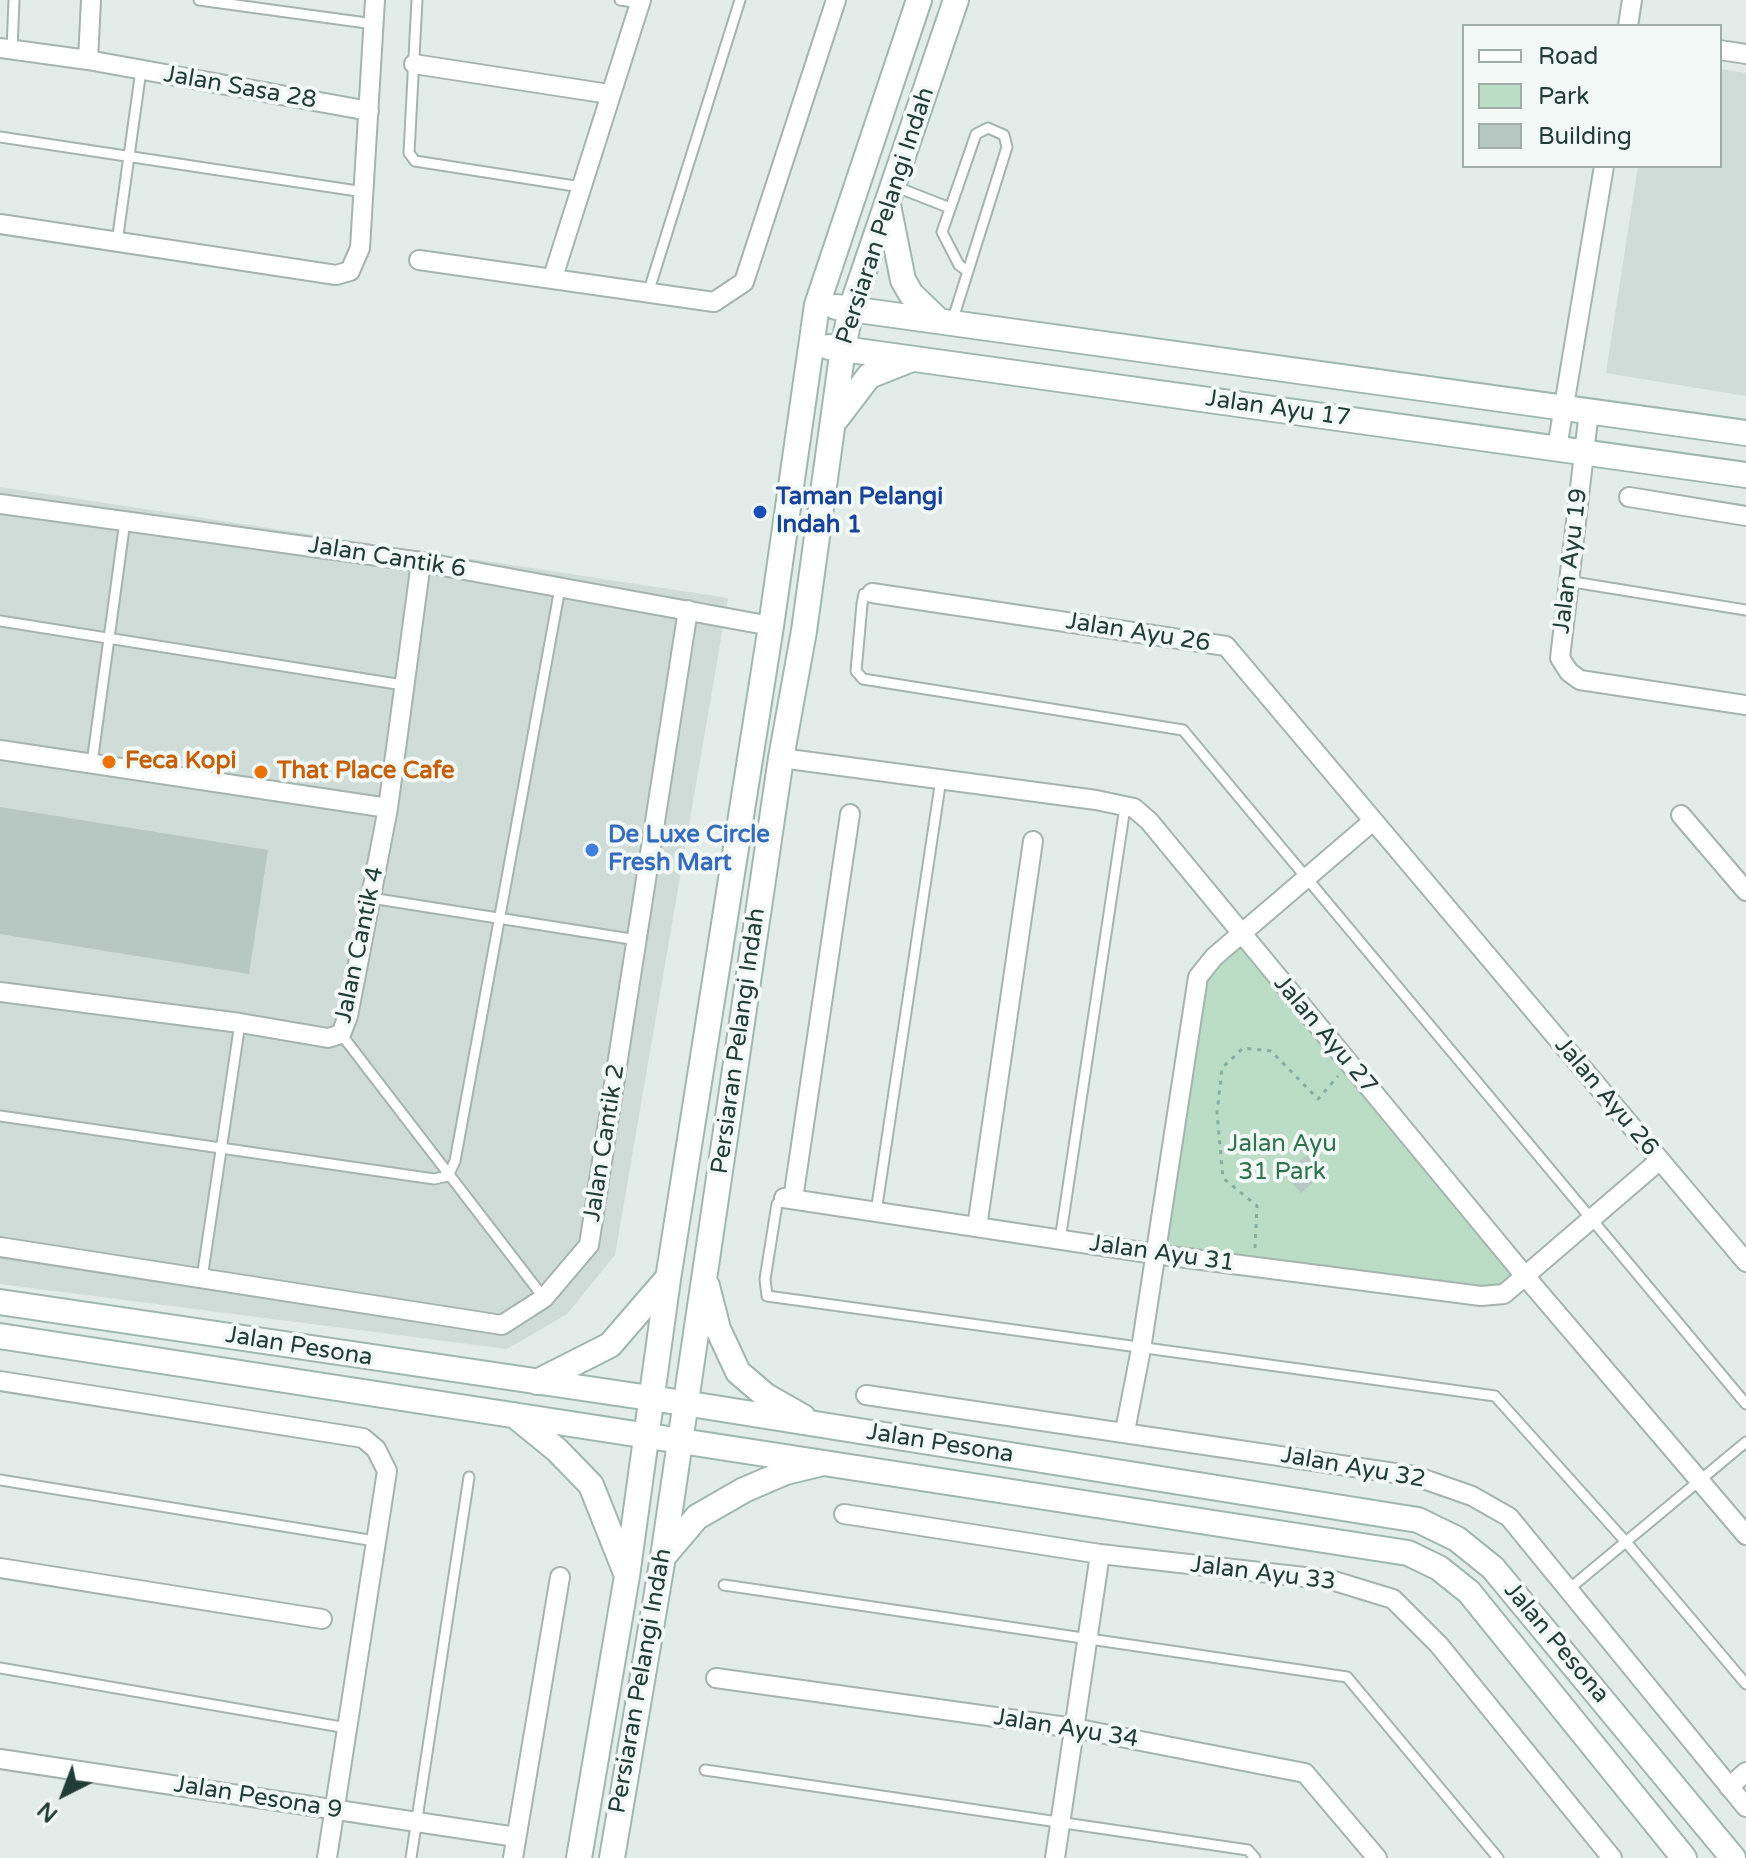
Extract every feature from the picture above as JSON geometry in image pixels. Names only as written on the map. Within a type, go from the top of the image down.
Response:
[{"type":"street","points":[[88,60],[91,0]]},
{"type":"street","points":[[0,224],[336,275],[350,271],[360,248],[375,0]]},
{"type":"street","points":[[419,260],[649,290],[714,302],[744,282],[836,0]]},
{"type":"street","name":"Persiaran Pelangi Indah","points":[[579,1858],[627,1576],[668,1279],[771,626],[817,305],[919,0]]},
{"type":"street","name":"Persiaran Pelangi Indah","points":[[612,1858],[663,1557],[781,758],[807,609],[843,348],[851,309],[956,0]]},
{"type":"street","points":[[1628,24],[1632,0]]},
{"type":"street","points":[[553,277],[609,94],[641,2]]},
{"type":"street","name":"Jalan Sasa 28","points":[[6,49],[88,60],[369,111]]},
{"type":"street","points":[[1722,50],[1746,54]]},
{"type":"street","points":[[414,64],[609,94]]},
{"type":"street","points":[[1557,448],[1604,168]]},
{"type":"street","points":[[891,196],[903,280],[911,294],[945,322]]},
{"type":"street","name":"Jalan Ayu 17","points":[[817,305],[1746,433]]},
{"type":"street","name":"Jalan Ayu 17","points":[[810,344],[1746,475]]},
{"type":"street","points":[[833,424],[869,376],[914,358]]},
{"type":"street","name":"Jalan Ayu 19","points":[[1589,411],[1560,658],[1569,672],[1580,680],[1746,705]]},
{"type":"street","points":[[1629,497],[1746,516]]},
{"type":"street","name":"Jalan Cantik 6","points":[[0,504],[421,562],[771,626]]},
{"type":"street","name":"Jalan Cantik 4","points":[[0,992],[240,1023],[328,1038],[341,1034],[348,1016],[388,808],[421,562]]},
{"type":"street","name":"Jalan Ayu 26","points":[[872,593],[1226,646],[1746,1262]]},
{"type":"street","points":[[771,626],[787,628],[796,623],[807,609]]},
{"type":"street","name":"Jalan Cantik 2","points":[[0,1247],[502,1325],[544,1298],[589,1245],[688,610]]},
{"type":"street","points":[[0,750],[388,808]]},
{"type":"street","name":"Jalan Ayu 27","points":[[781,758],[1134,808],[1149,821],[1525,1276],[1746,1535]]},
{"type":"street","points":[[788,1199],[850,814]]},
{"type":"street","points":[[1681,815],[1746,891]]},
{"type":"street","points":[[1125,1431],[1141,1349],[1198,977],[1214,957],[1373,821]]},
{"type":"street","points":[[977,1227],[1033,841]]},
{"type":"street","name":"Jalan Ayu 31","points":[[788,1199],[1155,1254],[1481,1296],[1504,1294],[1660,1160]]},
{"type":"street","points":[[705,1276],[718,1329],[738,1372],[766,1396],[814,1424]]},
{"type":"street","points":[[537,1382],[610,1345],[668,1279]]},
{"type":"street","name":"Jalan Pesona","points":[[0,1302],[684,1403],[1418,1520],[1457,1539],[1493,1568],[1733,1858]]},
{"type":"street","name":"Jalan Pesona","points":[[0,1336],[829,1461],[1408,1553],[1439,1568],[1469,1592],[1684,1858]]},
{"type":"street","points":[[0,1381],[363,1438],[376,1449],[387,1471],[327,1858]]},
{"type":"street","name":"Jalan Ayu 32","points":[[866,1395],[1415,1476],[1472,1496],[1509,1517],[1746,1807]]},
{"type":"street","points":[[511,1414],[557,1450],[591,1485],[627,1576]]},
{"type":"street","points":[[663,1557],[697,1517],[744,1490],[786,1472],[829,1461]]},
{"type":"street","name":"Jalan Ayu 33","points":[[844,1514],[1100,1554],[1331,1580],[1393,1599],[1439,1645],[1612,1858]]},
{"type":"street","points":[[1055,1858],[1100,1554]]},
{"type":"street","points":[[0,1568],[322,1619]]},
{"type":"street","points":[[513,1858],[560,1577]]},
{"type":"street","name":"Jalan Ayu 34","points":[[716,1678],[1074,1728],[1305,1773],[1377,1858]]},
{"type":"street","name":"Jalan Pesona 9","points":[[0,1759],[516,1837]]},
{"type":"street","points":[[1729,1787],[1746,1772]]},
{"type":"lane","points":[[6,49],[14,0]]},
{"type":"lane","points":[[199,0],[374,24]]},
{"type":"lane","points":[[417,0],[409,153],[415,161],[581,187]]},
{"type":"lane","points":[[620,0],[641,2]]},
{"type":"lane","points":[[649,290],[740,0]]},
{"type":"lane","points":[[117,242],[141,70]]},
{"type":"lane","points":[[945,322],[966,270],[1007,147],[1004,135],[988,128],[976,134],[942,232],[959,265],[966,270]]},
{"type":"lane","points":[[0,137],[364,192]]},
{"type":"lane","points":[[891,196],[950,208]]},
{"type":"lane","points":[[92,763],[125,521]]},
{"type":"lane","points":[[1567,581],[1746,610]]},
{"type":"lane","points":[[448,1176],[455,1161],[560,588]]},
{"type":"lane","points":[[872,593],[864,594],[862,604],[856,671],[863,679],[1183,730],[1746,1404]]},
{"type":"lane","points":[[0,621],[403,685]]},
{"type":"lane","points":[[876,1212],[941,779]]},
{"type":"lane","points":[[1060,1240],[1125,807]]},
{"type":"lane","points":[[371,898],[637,940]]},
{"type":"lane","points":[[202,1278],[240,1023]]},
{"type":"lane","points":[[341,1034],[544,1298]]},
{"type":"lane","points":[[0,1116],[434,1179],[448,1176]]},
{"type":"lane","points":[[788,1199],[778,1199],[765,1279],[767,1296],[1495,1396],[1626,1542],[1746,1684]]},
{"type":"lane","points":[[1569,1589],[1746,1442]]},
{"type":"lane","points":[[411,1858],[469,1477]]},
{"type":"lane","points":[[0,1480],[375,1541]]},
{"type":"lane","points":[[724,1585],[1347,1677],[1498,1858]]},
{"type":"lane","points":[[0,1668],[348,1728]]},
{"type":"lane","points":[[705,1770],[1248,1850],[1255,1858]]},
{"type":"path","points":[[1256,1235],[1257,1206],[1223,1178],[1217,1113],[1222,1068],[1243,1048],[1271,1051],[1318,1099],[1349,1064]]},
{"type":"shaded area","points":[[1722,69],[1746,73],[1746,396],[1606,373],[1638,168],[1722,168]]},
{"type":"shaded area","points":[[0,487],[728,598],[615,1255],[567,1314],[507,1349],[0,1284]]},
{"type":"green space","name":"Jalan Ayu 31 Park","points":[[1241,946],[1515,1277],[1503,1287],[1481,1289],[1164,1247],[1204,984],[1219,964]]},
{"type":"building","points":[[0,807],[268,850],[249,974],[0,934]]},
{"type":"building","points":[[1307,1155],[1323,1174],[1301,1193],[1284,1174]]},
{"type":"place","name":"Taman Pelangi Indah 1","points":[[760,512]]},
{"type":"place","name":"Feca Kopi","points":[[109,762]]},
{"type":"place","name":"That Place Cafe","points":[[261,772]]},
{"type":"place","name":"De Luxe Circle Fresh Mart","points":[[592,850]]}]
